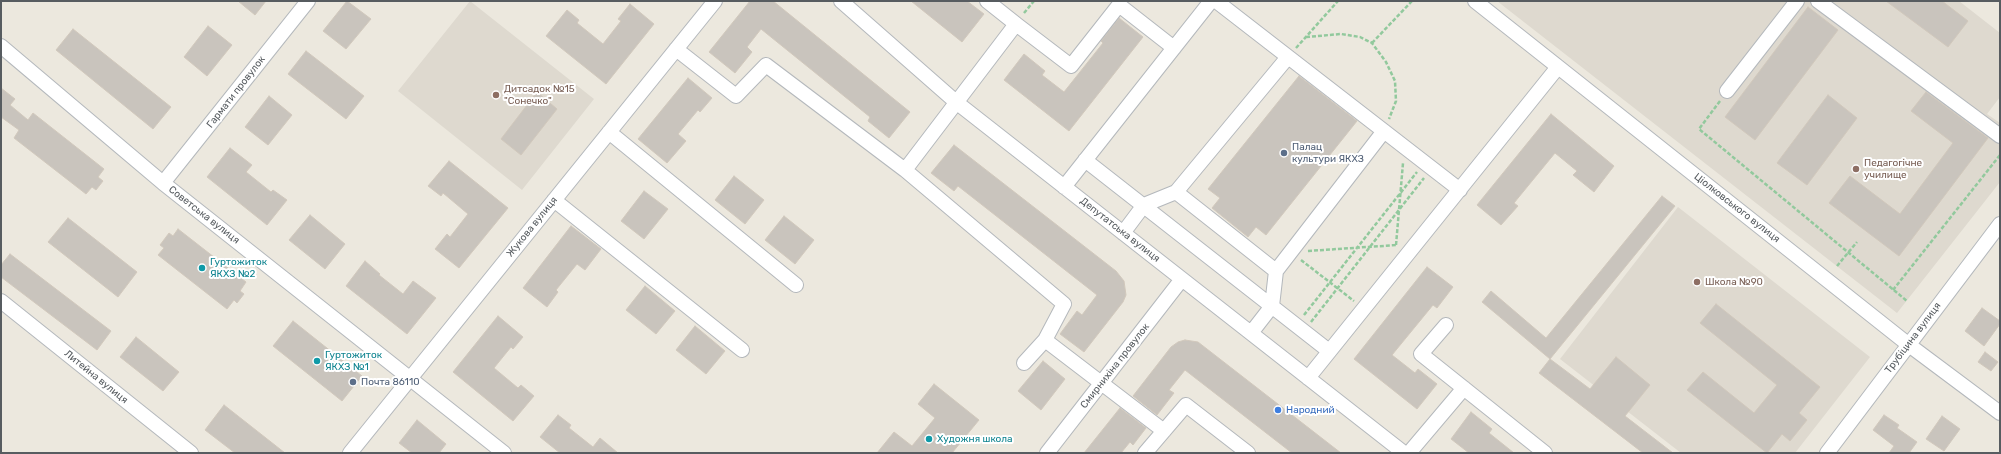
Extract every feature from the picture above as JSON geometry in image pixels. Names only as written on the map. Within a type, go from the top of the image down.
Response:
[{"type":"street","name":"Гармати провулок","points":[[163,183],[308,1]]},
{"type":"street","name":"Жукова вулиця","points":[[350,453],[409,378],[715,1]]},
{"type":"street","name":"Депутатська вулиця","points":[[841,1],[956,102],[1404,453]]},
{"type":"street","points":[[987,1],[1071,66],[1119,5],[1174,48]]},
{"type":"street","points":[[1064,187],[1211,1]]},
{"type":"street","points":[[1216,1],[1460,190]]},
{"type":"street","name":"Ціолковського вулиця","points":[[1475,1],[1909,345],[2000,413]]},
{"type":"street","points":[[1727,91],[1797,1]]},
{"type":"street","points":[[1818,1],[2000,136]]},
{"type":"street","points":[[904,170],[1016,24]]},
{"type":"street","name":"Советська вулиця","points":[[1,46],[163,183],[504,453]]},
{"type":"street","points":[[676,49],[736,96],[766,65],[904,170],[1064,304],[1045,340],[1024,363]]},
{"type":"street","points":[[1123,233],[1144,206],[1176,192],[1288,57]]},
{"type":"street","points":[[1308,378],[1558,67]]},
{"type":"street","points":[[1251,333],[1272,306],[1276,271],[1384,131]]},
{"type":"street","points":[[609,132],[796,285]]},
{"type":"street","points":[[1085,160],[1329,352]]},
{"type":"street","points":[[1176,192],[1276,271]]},
{"type":"street","points":[[554,200],[742,350]]},
{"type":"street","name":"Трубіцина вулиця","points":[[1827,453],[2000,224]]},
{"type":"street","name":"Смирнихіна провулок","points":[[1047,453],[1182,279]]},
{"type":"street","name":"Литейна вулиця","points":[[1,301],[191,453]]},
{"type":"street","points":[[1446,325],[1421,354],[1545,453]]},
{"type":"street","points":[[1045,340],[1164,431]]},
{"type":"street","points":[[1409,453],[1464,388]]},
{"type":"street","points":[[1145,453],[1186,405],[1248,453]]},
{"type":"path","points":[[1288,57],[1338,1]]},
{"type":"path","points":[[1372,43],[1412,1]]},
{"type":"path","points":[[1306,37],[1341,34],[1360,37],[1372,43],[1386,62],[1395,81],[1396,101],[1384,131]]},
{"type":"path","points":[[1727,91],[1699,129],[1907,301]]},
{"type":"path","points":[[1396,245],[1404,147]]},
{"type":"path","points":[[1893,290],[2000,155]]},
{"type":"path","points":[[1300,328],[1330,282],[1400,194],[1429,165]]},
{"type":"path","points":[[1300,328],[1338,288],[1399,210],[1429,165]]},
{"type":"path","points":[[1837,266],[1857,242]]},
{"type":"path","points":[[1291,252],[1416,244]]},
{"type":"path","points":[[1291,252],[1364,308]]},
{"type":"shaded area","name":"Дитсадок №15 \"Сонечко\"","points":[[470,1],[594,99],[522,190],[398,91]]},
{"type":"shaded area","name":"Педагогічне училище","points":[[1497,1],[1959,1],[2000,33],[2000,97],[1987,114],[2000,123],[2000,182],[1897,313]]},
{"type":"shaded area","name":"Школа №90","points":[[1678,207],[1870,357],[1795,453],[1681,453],[1560,359]]},
{"type":"building","points":[[238,1],[266,1],[255,15]]},
{"type":"building","points":[[347,1],[371,19],[346,49],[323,31]]},
{"type":"building","points":[[750,1],[773,1],[910,112],[889,138],[868,121],[870,117],[761,29],[747,47],[752,52],[735,73],[709,52]]},
{"type":"building","points":[[911,1],[967,1],[984,14],[962,42]]},
{"type":"building","points":[[1886,1],[1942,1],[1968,21],[1948,47]]},
{"type":"building","points":[[630,4],[654,24],[606,84],[546,36],[567,10],[579,20],[577,23],[603,44],[621,21],[618,19]]},
{"type":"building","points":[[1808,7],[1838,30],[1755,140],[1725,117]]},
{"type":"building","points":[[1119,18],[1143,37],[1069,131],[1004,80],[1024,54],[1045,71],[1042,75],[1064,92],[1103,43],[1101,41]]},
{"type":"building","points":[[208,26],[232,45],[207,76],[184,57]]},
{"type":"building","points":[[73,29],[171,107],[153,129],[56,50]]},
{"type":"building","points":[[306,51],[364,96],[346,119],[288,74]]},
{"type":"building","name":"Палац культури ЯКХЗ","points":[[1299,76],[1357,121],[1266,235],[1256,227],[1248,237],[1212,208],[1220,198],[1208,189]]},
{"type":"building","points":[[688,78],[712,98],[700,112],[698,110],[678,134],[686,141],[667,163],[638,139]]},
{"type":"building","points":[[1,88],[15,99],[10,105],[28,120],[33,113],[104,169],[98,177],[103,181],[96,190],[92,187],[86,194],[14,138],[19,130],[1,117]]},
{"type":"building","points":[[537,92],[557,109],[521,155],[501,139]]},
{"type":"building","points":[[1926,92],[1988,138],[1899,256],[1829,203],[1850,176],[1900,214],[1953,143],[1911,111]]},
{"type":"building","points":[[1828,95],[1857,118],[1807,185],[1777,163]]},
{"type":"building","points":[[269,96],[292,115],[268,145],[245,127]]},
{"type":"building","points":[[1551,114],[1614,166],[1594,192],[1573,175],[1577,171],[1555,153],[1514,203],[1518,206],[1501,225],[1477,205]]},
{"type":"building","points":[[954,145],[1116,271],[1124,281],[1126,295],[1123,302],[1084,352],[1060,334],[1077,311],[1082,315],[1097,295],[958,186],[954,191],[931,173]]},
{"type":"building","points":[[230,148],[252,165],[246,172],[271,192],[273,190],[287,200],[267,225],[207,177]]},
{"type":"building","points":[[449,161],[508,208],[459,268],[435,249],[447,234],[450,237],[468,214],[443,193],[441,196],[428,186]]},
{"type":"building","points":[[734,176],[764,200],[745,224],[715,200]]},
{"type":"building","points":[[644,191],[668,209],[644,239],[621,221]]},
{"type":"building","points":[[1662,196],[1675,206],[1550,359],[1482,302],[1491,291],[1546,338]]},
{"type":"building","points":[[310,215],[345,244],[325,269],[289,240]]},
{"type":"building","points":[[784,216],[814,240],[795,264],[765,240]]},
{"type":"building","points":[[68,218],[137,272],[118,297],[48,242]]},
{"type":"building","points":[[571,226],[601,249],[585,270],[577,264],[556,290],[558,292],[547,307],[523,288]]},
{"type":"building","name":"Гуртожиток ЯКХЗ №2","points":[[178,229],[246,282],[240,291],[244,294],[237,303],[234,300],[227,309],[158,255],[164,248],[160,245],[169,233],[173,236]]},
{"type":"building","points":[[10,254],[111,331],[97,350],[1,277],[1,265]]},
{"type":"building","points":[[365,261],[380,274],[379,275],[403,294],[413,281],[436,298],[407,334],[346,286]]},
{"type":"building","points":[[1427,267],[1453,287],[1437,308],[1433,305],[1392,355],[1415,373],[1418,369],[1437,384],[1417,409],[1354,359]]},
{"type":"building","points":[[645,286],[675,311],[656,334],[626,310]]},
{"type":"building","points":[[1716,304],[1820,387],[1799,413],[1807,420],[1790,441],[1782,434],[1767,453],[1687,390],[1703,372],[1754,413],[1777,385],[1700,323]]},
{"type":"building","points":[[1982,308],[2000,321],[2000,324],[1984,346],[1965,331]]},
{"type":"building","points":[[498,316],[523,337],[513,349],[511,347],[494,368],[518,388],[521,385],[534,396],[513,421],[453,372]]},
{"type":"building","name":"Гуртожиток ЯКХЗ №1","points":[[293,321],[362,376],[342,401],[273,346]]},
{"type":"building","points":[[695,326],[725,351],[706,374],[676,350]]},
{"type":"building","points":[[136,337],[179,372],[163,391],[120,357]]},
{"type":"building","points":[[1185,340],[1198,342],[1341,453],[1292,453],[1185,370],[1169,390],[1174,393],[1157,415],[1133,396],[1171,347],[1178,342]]},
{"type":"building","points":[[1985,352],[1998,362],[1991,371],[1978,362]]},
{"type":"building","points":[[1616,357],[1650,385],[1625,416],[1673,453],[1643,453],[1539,373],[1550,359],[1590,389]]},
{"type":"building","points":[[1043,361],[1065,379],[1041,410],[1018,391]]},
{"type":"building","points":[[934,384],[979,420],[952,453],[877,453],[894,432],[912,446],[935,418],[918,404]]},
{"type":"building","points":[[224,405],[285,453],[235,453],[205,430]]},
{"type":"building","points":[[1120,408],[1146,428],[1133,445],[1130,442],[1121,453],[1084,453]]},
{"type":"building","points":[[1471,412],[1492,429],[1489,433],[1514,453],[1469,453],[1451,439]]},
{"type":"building","points":[[558,415],[571,425],[569,428],[593,447],[600,438],[618,453],[560,453],[540,437]]},
{"type":"building","points":[[1884,415],[1899,425],[1897,428],[1917,442],[1909,453],[1889,453],[1894,446],[1873,430]]},
{"type":"building","points":[[1942,416],[1960,429],[1944,451],[1926,439]]},
{"type":"building","points":[[417,420],[446,444],[439,453],[412,453],[399,443]]},
{"type":"place","name":"Дитсадок №15 \"Сонечко\"","points":[[496,95]]},
{"type":"place","name":"Палац культури ЯКХЗ","points":[[1284,153]]},
{"type":"place","name":"Педагогічне училище","points":[[1856,169]]},
{"type":"place","name":"Гуртожиток ЯКХЗ №2","points":[[202,268]]},
{"type":"place","name":"Школа №90","points":[[1697,282]]},
{"type":"place","name":"Гуртожиток ЯКХЗ №1","points":[[317,361]]},
{"type":"place","name":"Почта 86110","points":[[353,382]]},
{"type":"place","name":"Народний","points":[[1278,410]]},
{"type":"place","name":"Художня школа","points":[[929,439]]}]
